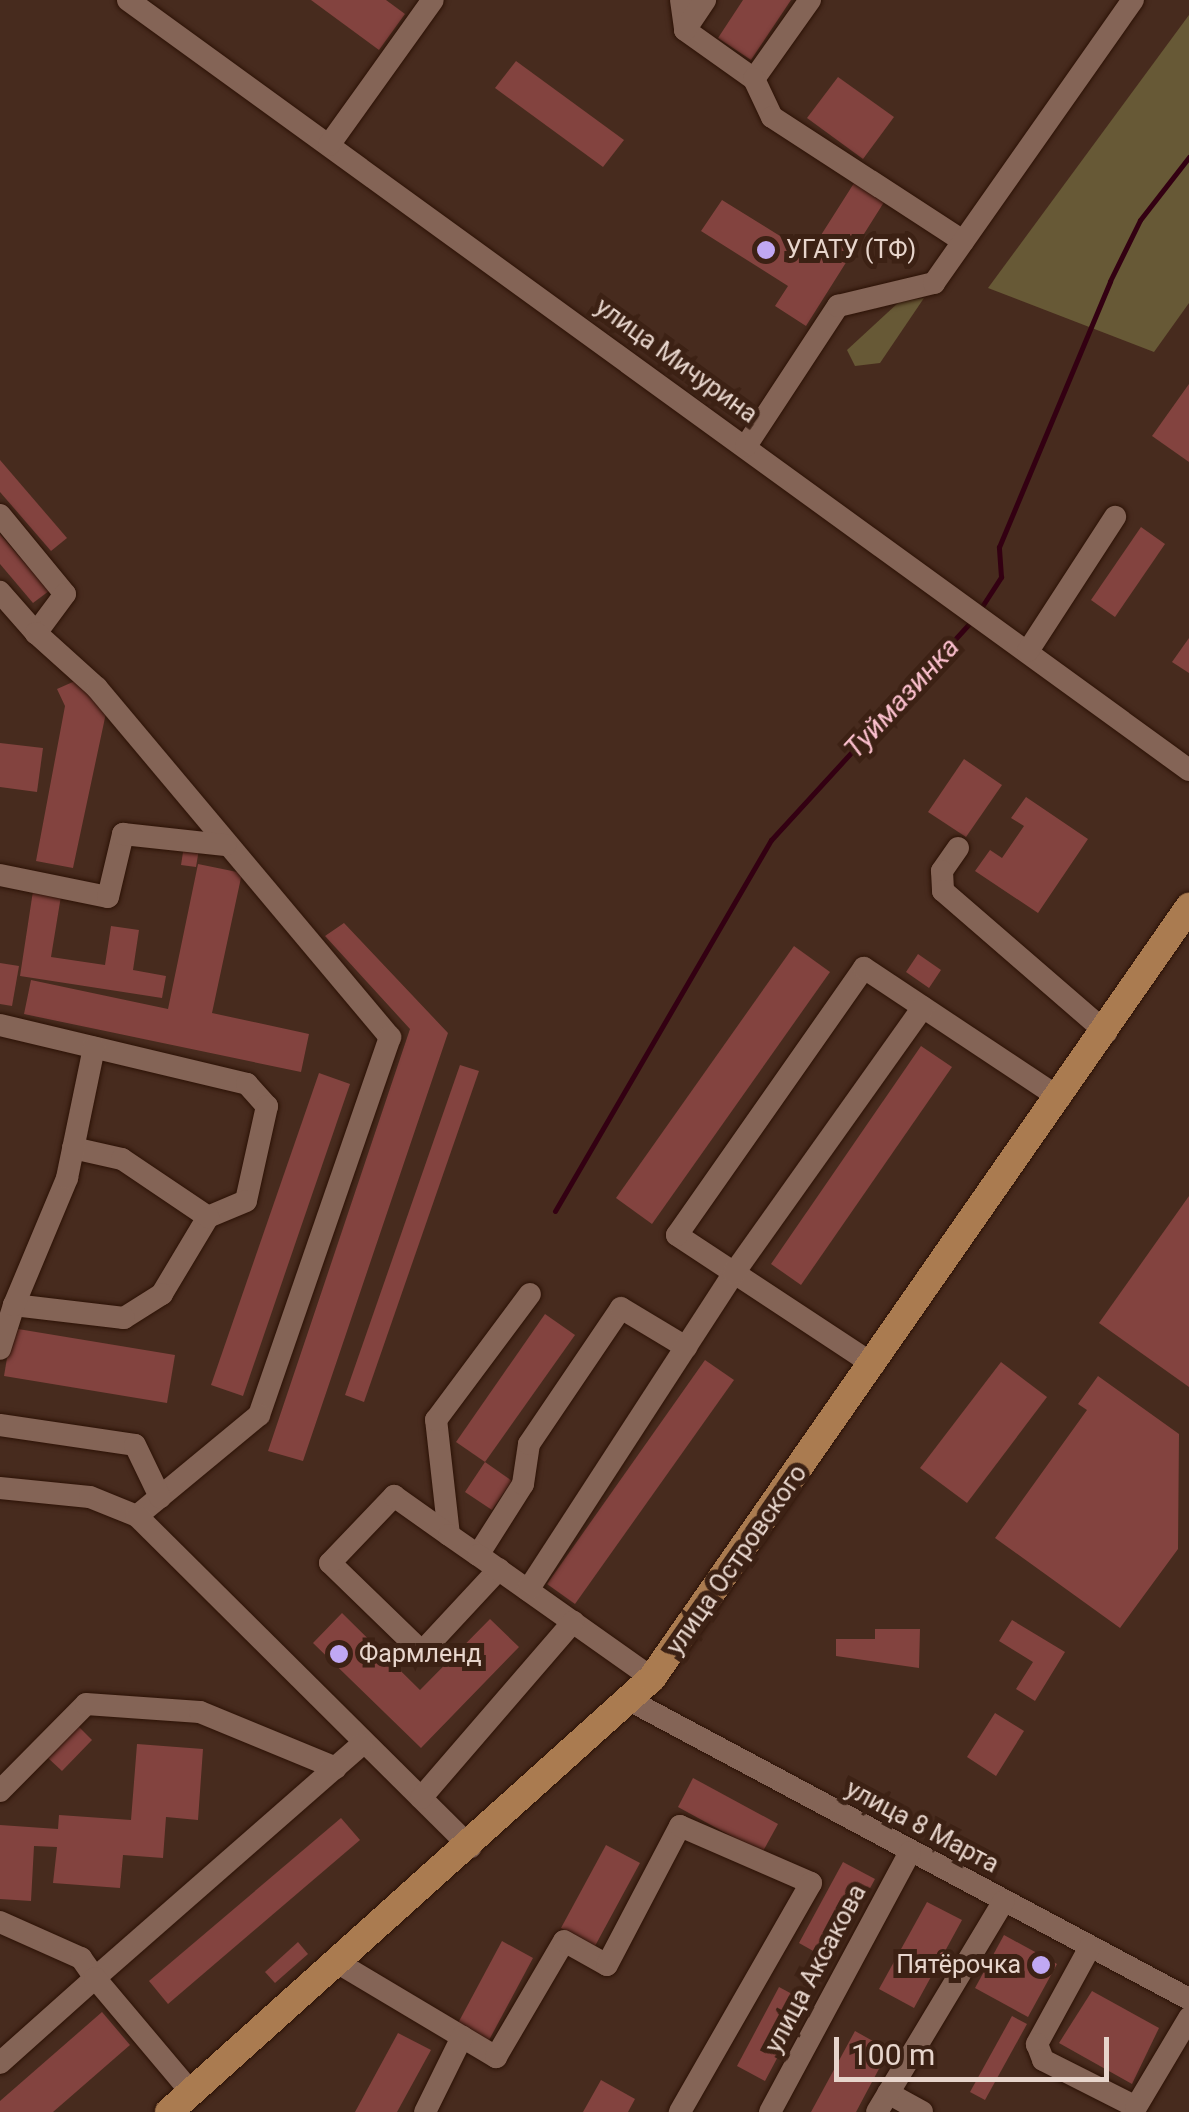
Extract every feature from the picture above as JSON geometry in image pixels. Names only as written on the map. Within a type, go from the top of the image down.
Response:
[{"type":"main road","name":"улица Островского","points":[[169,2112],[340,1964],[631,1702],[652,1678],[1106,1032],[1189,906]]},
{"type":"street","points":[[680,0],[685,30],[754,79],[772,117],[963,241]]},
{"type":"street","points":[[685,30],[705,0]]},
{"type":"street","points":[[754,79],[810,0]]},
{"type":"street","points":[[746,446],[838,306],[934,283],[1133,0]]},
{"type":"street","name":"улица Мичурина","points":[[135,2],[1189,770]]},
{"type":"street","points":[[329,145],[425,3]]},
{"type":"street","points":[[0,515],[65,594],[36,633]]},
{"type":"street","points":[[1028,651],[1115,517]]},
{"type":"street","points":[[0,592],[36,633],[97,688],[390,1037],[259,1414],[137,1516]]},
{"type":"street","points":[[3,885],[108,896],[123,834],[226,845]]},
{"type":"street","points":[[958,848],[942,871],[943,891],[1106,1032]]},
{"type":"street","points":[[874,1365],[677,1235],[864,968],[1060,1098]]},
{"type":"street","points":[[528,1590],[734,1273],[924,1007]]},
{"type":"street","points":[[0,1025],[246,1084],[266,1106],[246,1201],[208,1217],[162,1294],[124,1318],[14,1305]]},
{"type":"street","points":[[0,1349],[73,1148],[94,1048]]},
{"type":"street","points":[[73,1148],[122,1158],[208,1217]]},
{"type":"street","points":[[449,1535],[436,1420],[530,1294]]},
{"type":"street","points":[[478,1555],[523,1484],[529,1444],[622,1308],[686,1346]]},
{"type":"street","points":[[0,1424],[135,1445],[160,1497]]},
{"type":"street","points":[[0,1488],[90,1497],[137,1516],[230,1605],[361,1745],[470,1847]]},
{"type":"street","points":[[499,1570],[422,1652],[330,1563],[394,1496],[528,1590],[652,1678]]},
{"type":"street","points":[[421,1798],[573,1622]]},
{"type":"street","name":"улица 8 Марта","points":[[631,1702],[1189,1998]]},
{"type":"street","points":[[0,1791],[86,1704],[200,1712],[336,1768]]},
{"type":"street","points":[[0,2063],[361,1745]]},
{"type":"street","points":[[340,1964],[496,2056],[564,1941],[607,1965],[680,1826],[811,1883],[680,2112]]},
{"type":"street","name":"улица Аксакова","points":[[770,2112],[910,1852]]},
{"type":"street","points":[[922,2112],[883,2103],[1004,1902]]},
{"type":"street","points":[[0,1922],[81,1958],[191,2092]]},
{"type":"street","points":[[1090,1947],[1036,2049],[1119,2108],[1143,2102],[1189,2018]]},
{"type":"street","points":[[424,2112],[462,2037]]},
{"type":"shaded area","points":[[1189,15],[1189,303],[1154,352],[988,288]]},
{"type":"shaded area","points":[[924,298],[880,363],[855,366],[847,350],[899,302]]},
{"type":"building","points":[[311,0],[386,0],[405,14],[379,50]]},
{"type":"building","points":[[743,0],[791,0],[751,60],[718,38]]},
{"type":"building","points":[[516,61],[624,140],[603,167],[495,88]]},
{"type":"building","points":[[838,77],[894,117],[863,159],[807,118]]},
{"type":"building","name":"УГАТУ (ТФ)","points":[[856,180],[886,199],[806,326],[775,306],[788,286],[701,231],[722,200],[809,254]]},
{"type":"building","points":[[1189,384],[1189,462],[1152,436]]},
{"type":"building","points":[[0,460],[67,538],[51,551],[0,492]]},
{"type":"building","points":[[1141,527],[1165,544],[1115,617],[1091,600]]},
{"type":"building","points":[[0,534],[49,591],[33,603],[0,564]]},
{"type":"building","points":[[1189,638],[1189,673],[1172,662]]},
{"type":"building","points":[[75,681],[106,713],[73,868],[36,861],[65,706],[57,689]]},
{"type":"building","points":[[0,743],[43,748],[37,792],[0,787]]},
{"type":"building","points":[[964,759],[1002,785],[966,837],[928,812]]},
{"type":"building","points":[[1026,797],[1088,839],[1038,913],[975,871],[990,850],[1002,858],[1024,826],[1011,818]]},
{"type":"building","points":[[184,846],[199,849],[196,867],[181,865]]},
{"type":"building","points":[[198,864],[242,873],[212,1013],[309,1034],[301,1072],[24,1014],[31,980],[168,1009]]},
{"type":"building","points":[[33,891],[61,896],[51,957],[105,965],[111,926],[139,930],[133,970],[166,976],[162,998],[20,976]]},
{"type":"building","points":[[344,923],[448,1033],[303,1461],[268,1451],[410,1029],[325,936]]},
{"type":"building","points":[[794,946],[830,972],[652,1224],[616,1198]]},
{"type":"building","points":[[918,954],[941,970],[929,988],[906,972]]},
{"type":"building","points":[[0,963],[19,966],[12,1006],[0,1004]]},
{"type":"building","points":[[921,1046],[952,1067],[801,1285],[771,1264]]},
{"type":"building","points":[[460,1065],[479,1071],[364,1402],[345,1395]]},
{"type":"building","points":[[319,1073],[350,1084],[243,1396],[211,1385]]},
{"type":"building","points":[[1189,1196],[1189,1387],[1099,1323]]},
{"type":"building","points":[[545,1314],[575,1335],[485,1462],[456,1442]]},
{"type":"building","points":[[12,1328],[175,1355],[167,1403],[4,1376]]},
{"type":"building","points":[[705,1360],[734,1380],[575,1604],[547,1584]]},
{"type":"building","points":[[1001,1362],[1047,1397],[967,1503],[920,1468]]},
{"type":"building","points":[[1098,1376],[1179,1434],[1178,1549],[1120,1628],[995,1538],[1087,1410],[1078,1404]]},
{"type":"building","points":[[485,1462],[512,1481],[492,1510],[465,1492]]},
{"type":"building","points":[[342,1613],[420,1690],[490,1619],[519,1647],[421,1748],[313,1643]]},
{"type":"building","points":[[1012,1620],[1065,1652],[1035,1701],[1016,1689],[1033,1662],[999,1641]]},
{"type":"building","points":[[875,1629],[920,1629],[919,1668],[836,1656],[836,1639],[875,1639]]},
{"type":"building","points":[[995,1713],[1024,1731],[996,1776],[967,1757]]},
{"type":"building","points":[[78,1726],[92,1740],[62,1771],[48,1758]]},
{"type":"building","points":[[137,1744],[203,1749],[198,1820],[166,1817],[163,1858],[123,1855],[120,1888],[53,1883],[57,1847],[34,1846],[31,1901],[0,1899],[0,1825],[58,1829],[59,1815],[131,1820]]},
{"type":"building","points":[[693,1778],[778,1824],[762,1853],[678,1807]]},
{"type":"building","points":[[341,1818],[360,1840],[168,2004],[149,1981]]},
{"type":"building","points":[[606,1845],[640,1863],[595,1946],[561,1928]]},
{"type":"building","points":[[843,1862],[875,1879],[831,1961],[799,1943]]},
{"type":"building","points":[[927,1902],[962,1920],[914,2008],[879,1989]]},
{"type":"building","points":[[1004,1935],[1057,1964],[1028,2017],[975,1988]]},
{"type":"building","points":[[502,1941],[533,1958],[488,2042],[457,2025]]},
{"type":"building","points":[[298,1942],[308,1954],[275,1983],[265,1972]]},
{"type":"building","points":[[779,1987],[807,2002],[765,2081],[737,2066]]},
{"type":"building","points":[[1092,1991],[1159,2028],[1132,2084],[1059,2043]]},
{"type":"building","points":[[102,2012],[130,2045],[53,2112],[0,2112],[0,2101]]},
{"type":"building","points":[[1012,2016],[1027,2024],[985,2100],[970,2092]]},
{"type":"building","points":[[855,2031],[889,2050],[856,2112],[811,2112]]},
{"type":"building","points":[[398,2033],[431,2050],[397,2112],[355,2112]]},
{"type":"building","points":[[601,2080],[635,2099],[628,2112],[583,2112]]},
{"type":"waterway","name":"Туймазинка","points":[[981,608],[1001,577],[999,547],[1110,281],[1140,220],[1189,157]]},
{"type":"waterway","name":"Туймазинка","points":[[555,1211],[771,840],[972,621]]},
{"type":"place","name":"УГАТУ (ТФ)","points":[[766,250]]},
{"type":"place","name":"Фармленд","points":[[339,1654]]},
{"type":"place","name":"Пятёрочка","points":[[1041,1965]]}]
